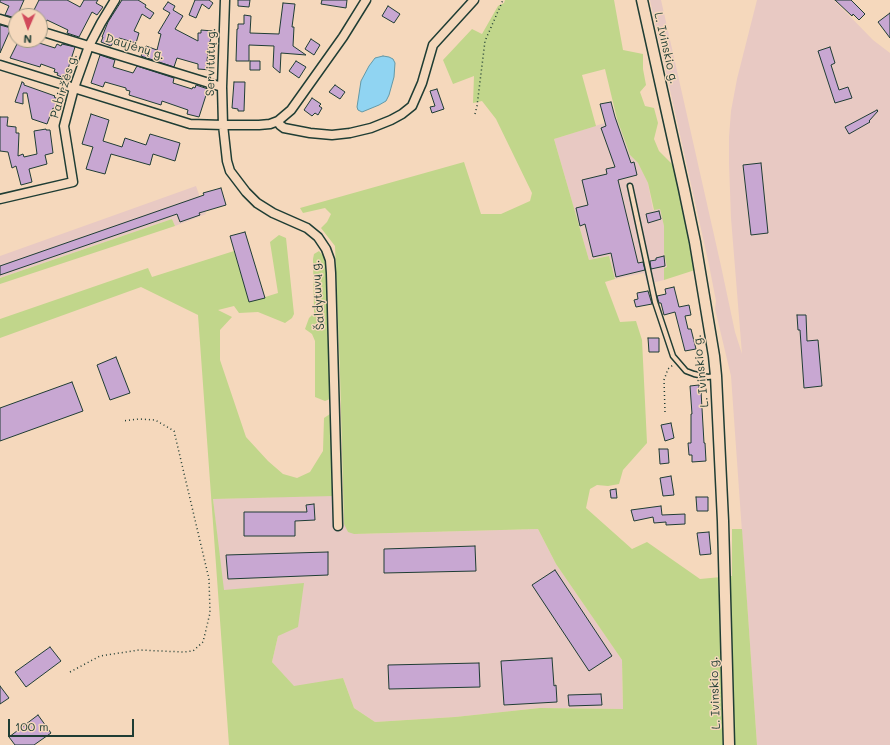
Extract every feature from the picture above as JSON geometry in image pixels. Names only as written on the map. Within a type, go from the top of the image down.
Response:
[{"type":"street","name":"Pabiržės g.","points":[[0,199],[73,182],[64,126],[74,88],[89,46],[115,0]]},
{"type":"street","name":"Servitutų g.","points":[[223,125],[222,87],[225,0]]},
{"type":"street","points":[[0,65],[190,124],[270,124],[278,121],[291,110],[343,37],[366,0]]},
{"type":"street","points":[[278,121],[284,128],[310,134],[332,135],[350,133],[371,128],[402,114],[412,106],[415,100],[422,83],[433,45],[474,0]]},
{"type":"street","name":"L. Ivinskio g.","points":[[642,0],[695,242],[716,376],[723,521],[729,745]]},
{"type":"street","name":"Daujėnų g.","points":[[48,33],[222,87]]},
{"type":"street","name":"Šaldytuvų g.","points":[[223,125],[227,161],[230,171],[246,192],[258,203],[273,213],[307,228],[318,237],[326,249],[330,260],[338,526]]},
{"type":"lane","points":[[630,186],[655,302],[673,356],[686,371],[708,377],[716,376]]},
{"type":"path","points":[[475,114],[485,41],[503,0]]},
{"type":"path","points":[[665,412],[664,380],[668,369],[678,361]]},
{"type":"path","points":[[70,672],[100,656],[139,650],[193,651],[203,642],[210,613],[209,579],[174,431],[155,420],[139,419],[122,421]]},
{"type":"shaded area","points":[[650,0],[661,0],[735,332],[742,354],[731,218],[729,137],[731,111],[737,79],[757,0],[834,0],[873,40],[890,53],[890,745],[757,745],[731,376],[715,309],[716,301],[709,265]]},
{"type":"shaded area","points":[[617,119],[630,155],[638,163],[648,183],[653,210],[660,208],[664,226],[664,253],[667,268],[664,268],[664,280],[647,284],[644,273],[615,279],[609,256],[589,260],[554,139]]},
{"type":"shaded area","points":[[196,186],[206,214],[175,226],[172,219],[0,278],[0,256]]},
{"type":"shaded area","points":[[343,495],[344,524],[354,534],[538,529],[556,564],[622,660],[623,709],[540,708],[455,717],[375,722],[354,708],[343,678],[294,687],[272,662],[278,636],[223,590],[213,499]]},
{"type":"green space","points":[[505,0],[614,0],[623,50],[643,54],[643,69],[646,85],[640,92],[645,106],[654,108],[658,123],[654,139],[659,151],[674,166],[695,270],[664,280],[664,268],[667,267],[664,253],[664,226],[660,209],[654,210],[648,183],[638,163],[630,155],[617,119],[605,69],[582,75],[596,126],[554,139],[589,260],[609,256],[615,279],[605,282],[620,322],[636,321],[642,340],[647,443],[623,470],[619,484],[608,486],[597,485],[590,489],[586,508],[632,549],[647,542],[700,579],[732,576],[732,529],[742,529],[757,745],[229,745],[198,315],[141,287],[0,338],[0,319],[148,268],[152,277],[234,251],[249,302],[278,293],[270,242],[279,235],[286,238],[294,314],[292,318],[285,323],[258,312],[239,313],[234,306],[218,310],[232,317],[220,330],[220,360],[246,437],[268,461],[283,474],[297,478],[310,472],[323,451],[324,418],[330,414],[333,496],[213,499],[224,590],[304,583],[298,627],[278,636],[272,662],[294,686],[343,678],[354,708],[375,722],[455,717],[540,708],[623,709],[622,660],[556,564],[538,529],[354,534],[348,532],[344,524],[335,246],[321,228],[327,222],[331,214],[325,208],[303,213],[300,208],[464,162],[481,214],[501,214],[530,201],[532,193],[496,119],[482,101],[473,103],[474,76],[453,84],[443,60],[472,29],[482,34],[498,6],[504,3]]},
{"type":"green space","points":[[172,219],[175,226],[0,284],[0,278]]},
{"type":"green space","points":[[319,251],[324,257],[326,269],[330,399],[325,401],[315,397],[315,341],[312,334],[305,329],[309,318],[314,313],[313,259],[314,254]]},
{"type":"water","points":[[383,56],[393,59],[395,63],[394,77],[389,95],[386,101],[362,112],[358,110],[357,107],[361,81],[375,58]]},
{"type":"building","points":[[0,0],[24,0],[20,8],[8,8],[9,6],[0,2]]},
{"type":"building","points":[[39,0],[67,0],[80,7],[84,0],[98,0],[96,3],[103,7],[97,15],[92,12],[79,37],[67,33],[68,30],[48,20],[48,8],[35,8]]},
{"type":"building","points":[[122,0],[138,0],[154,13],[150,19],[142,14],[134,31],[139,33],[136,43],[119,38],[116,44],[113,43],[111,46],[101,42],[102,37],[108,22]]},
{"type":"building","points":[[195,0],[209,0],[213,3],[209,9],[202,4],[196,18],[189,15]]},
{"type":"building","points":[[238,0],[250,0],[249,7],[238,6]]},
{"type":"building","points":[[322,0],[347,0],[346,8],[321,4]]},
{"type":"building","points":[[835,0],[851,0],[865,14],[859,20],[853,14],[852,16]]},
{"type":"building","points":[[168,2],[175,6],[173,10],[183,16],[175,29],[198,41],[198,33],[201,33],[201,30],[213,31],[213,38],[211,38],[209,42],[207,61],[211,61],[211,70],[198,69],[198,64],[177,58],[174,67],[141,56],[146,46],[157,50],[161,34],[158,33],[170,13],[163,9]]},
{"type":"building","points":[[283,3],[295,4],[292,27],[294,27],[293,46],[306,55],[281,53],[280,73],[273,67],[274,46],[249,45],[249,61],[236,61],[237,29],[238,24],[244,24],[244,15],[251,16],[250,33],[279,34]]},
{"type":"building","points":[[388,6],[400,14],[394,23],[382,16]]},
{"type":"building","points":[[8,8],[8,16],[5,15]]},
{"type":"building","points":[[890,13],[890,38],[878,22]]},
{"type":"building","points":[[0,25],[8,27],[8,35],[0,53]]},
{"type":"building","points":[[311,39],[320,45],[314,55],[305,49]]},
{"type":"building","points":[[57,44],[61,46],[62,44],[75,47],[64,78],[57,75],[58,73],[54,72],[55,69],[41,64],[40,67],[10,58],[15,48],[48,48],[48,46],[55,48]]},
{"type":"building","points":[[830,47],[835,63],[831,65],[839,90],[848,87],[852,98],[835,103],[818,51]]},
{"type":"building","points":[[100,55],[115,60],[113,67],[133,73],[137,66],[174,78],[173,83],[192,89],[193,87],[195,88],[196,85],[208,89],[199,117],[187,114],[188,110],[162,101],[161,105],[129,95],[130,91],[126,90],[126,88],[105,82],[103,87],[91,83]]},
{"type":"building","points":[[250,61],[260,61],[260,70],[250,70]]},
{"type":"building","points":[[296,61],[306,67],[299,78],[289,71]]},
{"type":"building","points":[[22,82],[24,85],[55,96],[54,97],[58,99],[55,109],[53,108],[47,124],[32,119],[27,93],[23,93],[23,104],[15,102]]},
{"type":"building","points":[[234,82],[245,82],[244,111],[238,111],[238,109],[232,108]]},
{"type":"building","points":[[335,85],[345,92],[340,99],[329,92]]},
{"type":"building","points":[[437,89],[444,109],[432,113],[430,107],[435,106],[430,91]]},
{"type":"building","points":[[312,98],[321,104],[319,106],[322,108],[318,115],[315,113],[312,116],[304,110]]},
{"type":"building","points":[[611,102],[631,163],[634,162],[637,175],[618,180],[638,263],[643,262],[645,270],[616,277],[611,253],[593,257],[585,224],[580,226],[576,208],[588,205],[582,180],[607,174],[606,169],[615,167],[601,128],[606,126],[600,104]]},
{"type":"building","points":[[877,110],[878,111],[869,121],[870,122],[849,134],[845,127]]},
{"type":"building","points":[[91,114],[109,120],[103,141],[122,147],[125,138],[146,145],[150,134],[180,143],[175,161],[153,154],[150,165],[111,154],[105,174],[86,169],[93,147],[82,144]]},
{"type":"building","points":[[0,117],[8,117],[7,126],[16,127],[16,133],[19,133],[18,156],[23,154],[24,157],[37,154],[34,131],[46,129],[50,130],[53,153],[45,155],[47,164],[29,169],[32,182],[21,185],[16,166],[12,168],[8,152],[0,151]]},
{"type":"building","points":[[761,163],[768,233],[751,235],[743,165]]},
{"type":"building","points":[[221,188],[226,205],[199,213],[200,215],[180,222],[177,214],[0,275],[0,266],[204,195],[203,193]]},
{"type":"building","points":[[659,211],[661,219],[648,223],[646,214]]},
{"type":"building","points":[[245,232],[265,298],[249,302],[230,236]]},
{"type":"building","points":[[664,256],[665,266],[651,269],[650,261]]},
{"type":"building","points":[[674,287],[679,307],[689,305],[691,315],[685,316],[688,329],[691,329],[696,349],[685,351],[675,312],[664,315],[661,303],[659,303],[657,296],[666,294],[665,289]]},
{"type":"building","points":[[648,291],[652,304],[636,307],[634,300],[638,299],[637,293]]},
{"type":"building","points":[[797,315],[806,315],[807,341],[818,340],[822,386],[804,388],[800,330],[798,330]]},
{"type":"building","points":[[648,338],[659,338],[659,352],[649,352]]},
{"type":"building","points":[[116,357],[130,393],[110,400],[97,365]]},
{"type":"building","points":[[72,382],[83,411],[0,441],[0,408]]},
{"type":"building","points":[[699,385],[699,391],[701,391],[706,461],[692,462],[692,455],[689,455],[688,443],[691,443],[692,414],[690,386]]},
{"type":"building","points":[[671,423],[674,438],[665,441],[661,425]]},
{"type":"building","points":[[659,449],[668,449],[669,463],[660,464]]},
{"type":"building","points":[[671,476],[674,495],[663,496],[660,478]]},
{"type":"building","points":[[616,489],[617,498],[611,498],[610,490]]},
{"type":"building","points":[[696,497],[708,497],[708,511],[697,511]]},
{"type":"building","points":[[314,504],[315,520],[295,521],[295,536],[244,536],[244,512],[307,512],[306,505]]},
{"type":"building","points":[[661,506],[662,515],[685,514],[685,524],[666,525],[666,522],[654,523],[653,517],[634,521],[631,510]]},
{"type":"building","points":[[709,532],[711,554],[700,555],[697,533]]},
{"type":"building","points":[[475,546],[476,571],[384,573],[384,549]]},
{"type":"building","points":[[328,552],[328,575],[228,579],[226,555]]},
{"type":"building","points":[[555,570],[612,656],[589,671],[532,585]]},
{"type":"building","points":[[50,647],[61,661],[26,687],[15,672]]},
{"type":"building","points":[[552,658],[557,702],[504,705],[501,661]]},
{"type":"building","points":[[479,663],[480,687],[389,689],[388,665]]},
{"type":"building","points":[[0,686],[9,698],[0,704]]},
{"type":"building","points":[[601,694],[602,705],[569,706],[568,695]]},
{"type":"building","points":[[38,715],[51,733],[34,745],[15,745],[9,737]]}]
